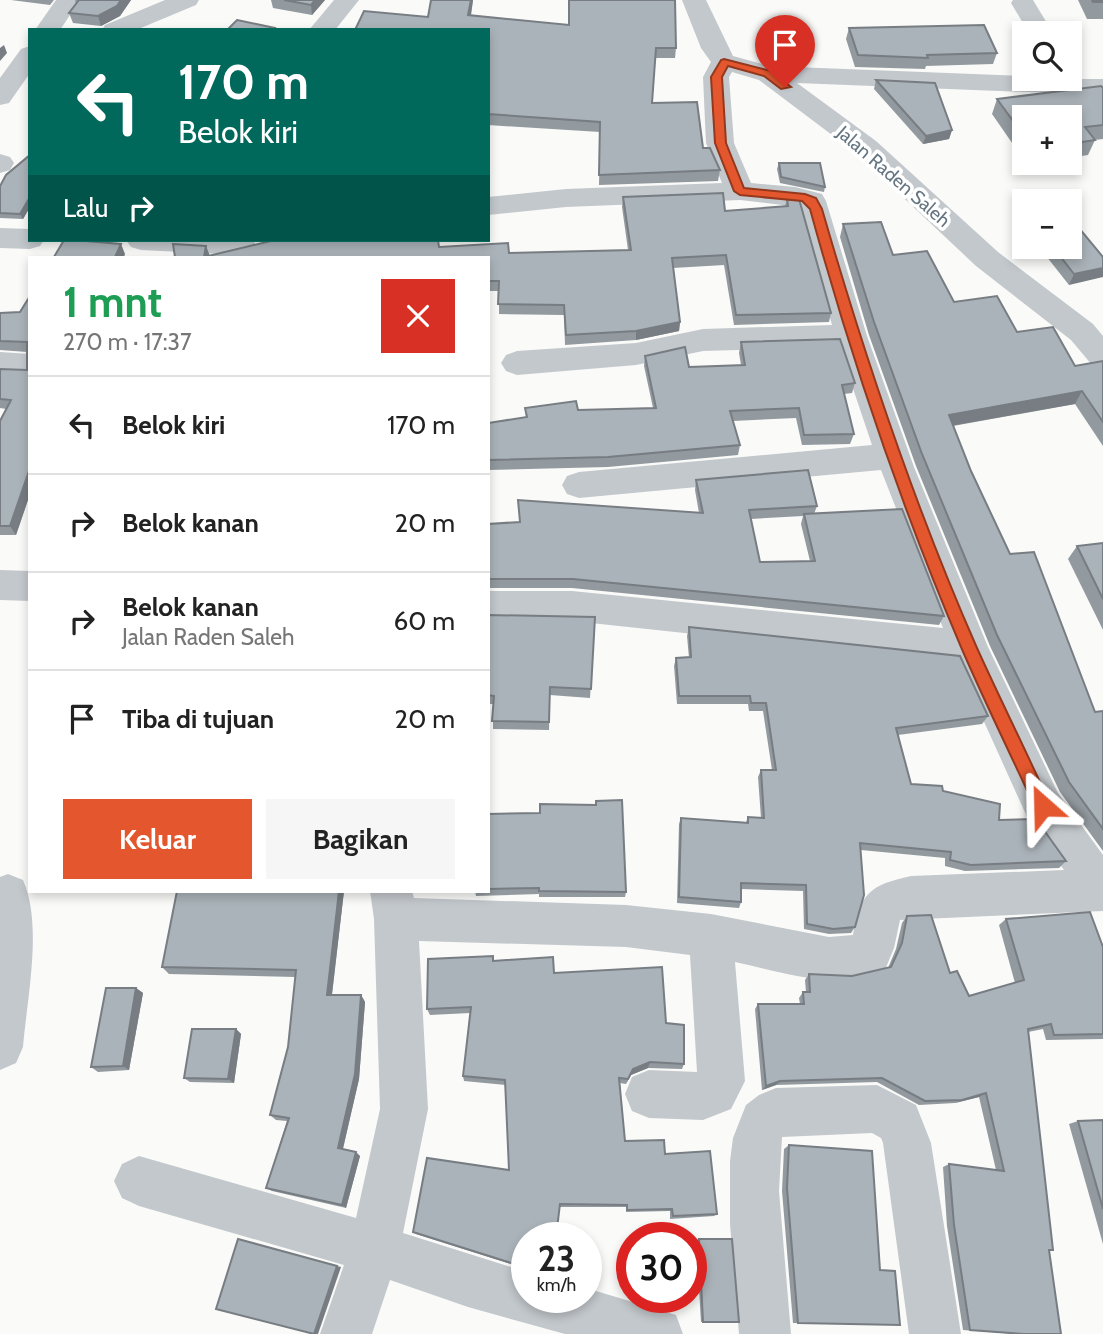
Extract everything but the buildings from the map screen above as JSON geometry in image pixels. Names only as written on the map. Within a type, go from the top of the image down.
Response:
[{"type":"street","points":[[48,28],[68,0]]},
{"type":"street","points":[[119,28],[187,0]]},
{"type":"street","points":[[323,28],[347,0]]},
{"type":"street","points":[[694,0],[713,48],[724,62],[716,77],[720,143],[740,191]]},
{"type":"street","points":[[1023,3],[1034,21]]},
{"type":"street","points":[[0,97],[23,46]]},
{"type":"street","name":"Jalan Raden Saleh","points":[[724,62],[768,74],[866,147],[988,259],[1093,330],[1103,358]]},
{"type":"street","points":[[768,74],[1012,80]]},
{"type":"street","points":[[1082,84],[1103,87]]},
{"type":"street","points":[[490,206],[566,198],[740,191],[795,196],[812,201],[852,336],[893,456],[969,647],[1043,806],[1103,890]]},
{"type":"street","points":[[0,238],[28,239]]},
{"type":"street","points":[[170,242],[242,247]]},
{"type":"street","points":[[517,363],[636,354],[703,340],[852,336]]},
{"type":"street","points":[[0,364],[28,366]]},
{"type":"street","points":[[579,485],[893,456]]},
{"type":"street","points":[[0,585],[28,586]]},
{"type":"street","points":[[490,606],[572,606],[969,647]]},
{"type":"street","points":[[346,1334],[375,1249],[404,1110],[394,905],[711,936],[829,959],[846,959],[869,954],[873,948],[881,909],[888,903],[911,897],[1103,890]]},
{"type":"street","points":[[0,1047],[10,939],[8,895]]},
{"type":"street","points":[[649,1094],[702,1096],[714,1092],[721,1081],[711,936]]},
{"type":"street","points":[[765,1334],[752,1182],[759,1130],[763,1121],[776,1112],[877,1109],[899,1122],[907,1143],[935,1334]]},
{"type":"street","points":[[139,1181],[375,1249],[468,1281],[657,1334]]},
{"type":"route","points":[[785,87],[768,74],[724,62],[716,77],[720,143],[740,191],[805,197],[812,201],[816,209],[852,336],[897,467],[969,647],[1043,806]]}]
